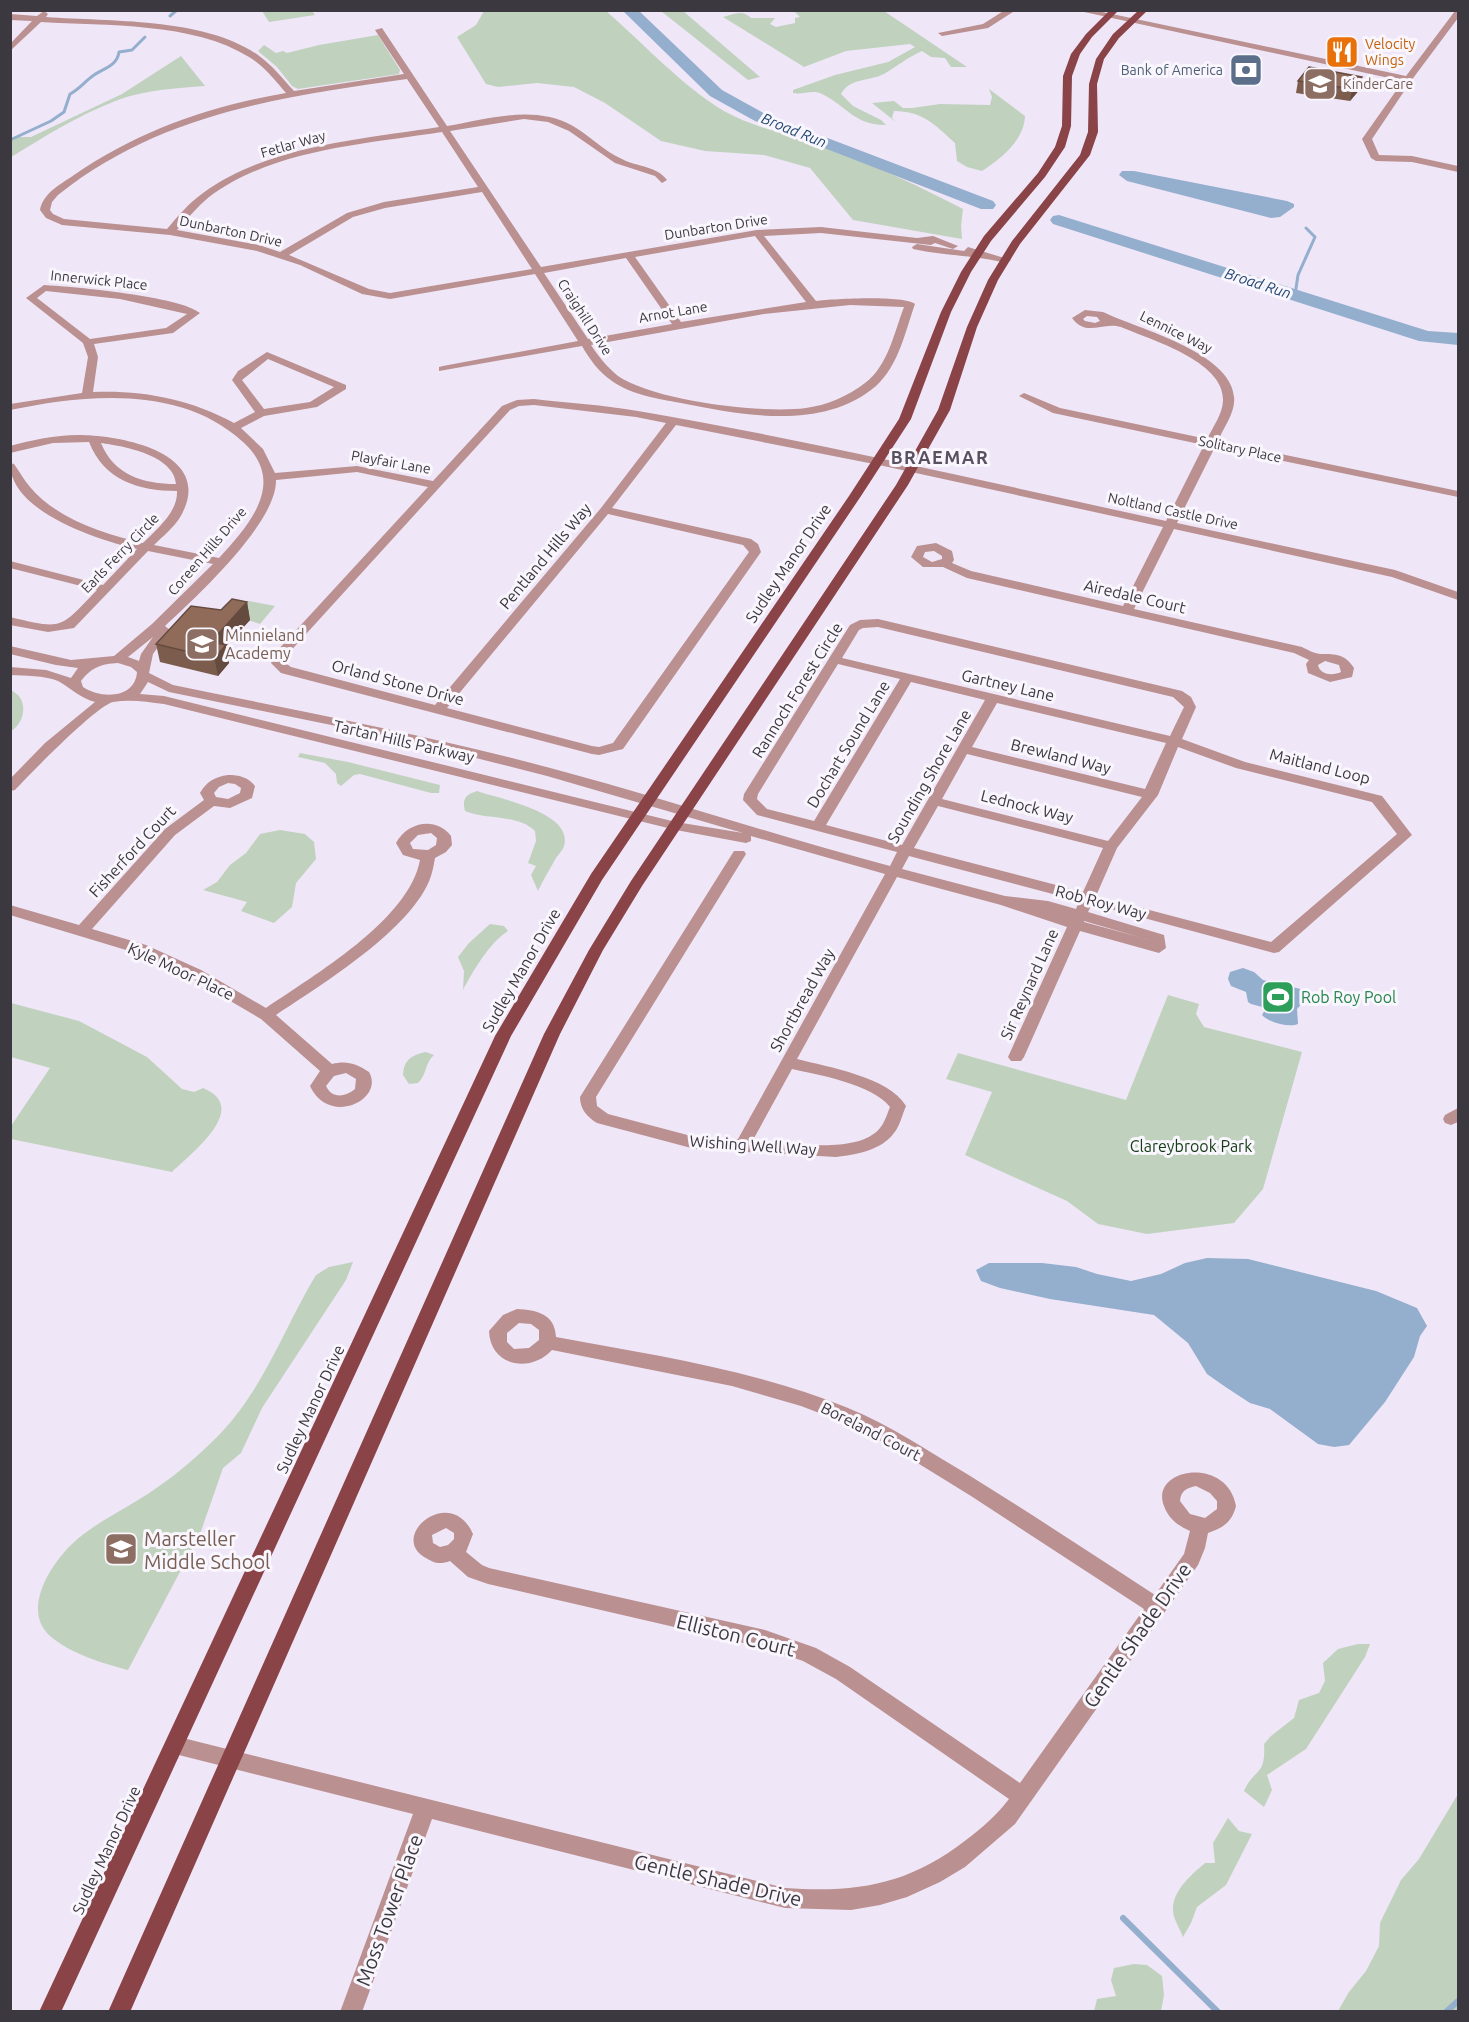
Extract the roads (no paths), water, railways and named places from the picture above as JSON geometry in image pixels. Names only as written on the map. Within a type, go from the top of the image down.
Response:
[{"type":"main road","points":[[119,2012],[552,1034],[596,950],[912,469],[944,410],[981,303],[1006,260],[1083,159],[1093,132],[1093,84],[1098,65],[1107,46],[1144,10]]},
{"type":"main road","name":"Sudley Manor Drive","points":[[50,2012],[498,1046],[536,974],[639,815],[879,462],[905,419],[946,311],[977,254],[1057,152],[1067,124],[1066,87],[1071,62],[1083,40],[1111,14]]},
{"type":"street","points":[[10,49],[47,10]]},
{"type":"street","points":[[942,33],[985,26],[1012,10]]},
{"type":"street","points":[[1079,10],[1111,14],[1131,22],[1408,79]]},
{"type":"street","points":[[1458,13],[1408,79],[1367,139],[1376,158],[1412,159],[1458,169]]},
{"type":"street","points":[[10,17],[166,29],[202,35],[253,55],[291,93]]},
{"type":"street","name":"Craighill Drive","points":[[379,30],[585,343],[606,371],[630,387],[648,393],[742,411],[798,411],[847,399],[876,379],[887,364],[910,304]]},
{"type":"street","name":"Dunbarton Drive","points":[[409,76],[291,93],[222,111],[146,138],[85,170],[49,199],[45,206],[49,216],[62,222],[170,232],[229,242],[282,255],[366,292],[390,296],[757,233],[814,230],[916,239],[953,246]]},
{"type":"street","name":"Fetlar Way","points":[[170,232],[192,207],[211,191],[262,166],[336,146],[524,116],[551,118],[563,123],[612,157],[658,174],[662,180]]},
{"type":"street","points":[[282,255],[350,215],[384,205],[484,189]]},
{"type":"street","points":[[757,233],[812,303]]},
{"type":"street","name":"Dunbarton Drive","points":[[873,235],[883,240],[944,253],[977,254]]},
{"type":"street","name":"Dunbarton Drive","points":[[916,239],[933,239],[977,254],[1006,260]]},
{"type":"street","points":[[629,255],[679,326]]},
{"type":"street","name":"Innerwick Place","points":[[44,288],[91,292],[158,302],[195,313],[169,331],[88,342],[31,298],[44,288]]},
{"type":"street","name":"Arnot Lane","points":[[443,369],[812,303],[855,301],[910,304]]},
{"type":"street","name":"Lennice Way","points":[[1106,320],[1125,325],[1188,351],[1220,374],[1228,388],[1229,398],[1228,407],[1211,443],[1127,611]]},
{"type":"street","points":[[87,396],[93,357],[88,342]]},
{"type":"street","points":[[234,427],[261,412],[313,405],[342,387],[267,354],[242,373],[237,380],[261,412]]},
{"type":"street","points":[[10,407],[52,399],[87,396],[142,397],[186,406],[212,415],[234,427],[257,449],[270,477]]},
{"type":"street","name":"Solitary Place","points":[[1024,396],[1057,411],[1458,494]]},
{"type":"street","name":"Orland Stone Drive","points":[[604,510],[747,542],[755,552],[618,747],[592,750],[286,670],[277,663],[280,655],[506,408],[517,403],[541,402],[597,408],[879,462]]},
{"type":"street","name":"Pentland Hills Way","points":[[439,710],[604,510],[674,421]]},
{"type":"street","points":[[10,450],[41,442],[93,438],[128,442],[156,454],[177,469],[183,487],[150,486],[115,473],[100,458],[93,438]]},
{"type":"street","name":"Noltland Castle Drive","points":[[879,462],[1395,574],[1458,596]]},
{"type":"street","points":[[10,466],[23,489],[50,512],[93,532],[148,547],[220,562]]},
{"type":"street","name":"Playfair Lane","points":[[270,477],[357,469],[436,485]]},
{"type":"street","name":"Coreen Hills Drive","points":[[118,659],[144,640],[172,614],[257,520],[266,501],[270,477]]},
{"type":"street","name":"Earls Ferry Circle","points":[[10,621],[47,629],[66,627],[148,547],[180,509],[183,487]]},
{"type":"street","name":"Airedale Court","points":[[945,563],[967,574],[1298,650],[1318,659]]},
{"type":"street","points":[[10,564],[106,589]]},
{"type":"street","name":"Coreen Hills Drive","points":[[143,673],[147,654],[165,629],[172,614]]},
{"type":"street","name":"Rannoch Forest Circle","points":[[1087,900],[762,812],[750,800],[751,794],[854,627],[860,624],[878,623],[1178,694],[1186,700],[1190,707],[1174,741]]},
{"type":"street","points":[[10,650],[51,661],[79,664],[118,659]]},
{"type":"street","name":"Tartan Hills Parkway","points":[[118,659],[133,662],[143,673],[169,688],[405,736],[686,810]]},
{"type":"street","name":"Gartney Lane","points":[[835,660],[1174,741]]},
{"type":"street","points":[[50,746],[80,692],[75,681],[79,674],[94,663]]},
{"type":"street","name":"Tartan Hills Parkway","points":[[10,671],[57,676],[71,683],[80,692],[105,700],[123,696],[164,700],[639,815],[676,826]]},
{"type":"street","points":[[123,696],[140,686],[143,673]]},
{"type":"street","name":"Dochart Sound Lane","points":[[818,827],[907,678]]},
{"type":"street","name":"Sounding Shore Lane","points":[[894,871],[993,698]]},
{"type":"street","points":[[10,787],[50,746],[105,700]]},
{"type":"street","points":[[1078,920],[1111,846],[1151,795],[1174,741]]},
{"type":"street","name":"Maitland Loop","points":[[1087,900],[1274,948],[1405,835],[1377,799],[1241,765],[1174,741]]},
{"type":"street","name":"Brewland Way","points":[[964,749],[1151,795]]},
{"type":"street","points":[[10,769],[24,772]]},
{"type":"street","name":"Fisherford Court","points":[[83,930],[170,832],[211,801]]},
{"type":"street","name":"Lednock Way","points":[[934,801],[1111,846]]},
{"type":"street","name":"Rob Roy Way","points":[[686,810],[802,847],[1078,920]]},
{"type":"street","name":"Rob Roy Way","points":[[676,826],[802,847]]},
{"type":"street","name":"Wishing Well Way","points":[[739,854],[588,1097],[588,1102],[590,1110],[603,1119],[676,1140],[742,1146],[836,1151],[853,1149],[880,1138],[892,1123],[898,1106],[890,1095],[854,1080],[788,1063]]},
{"type":"street","points":[[266,1014],[346,960],[393,919],[424,881],[428,855]]},
{"type":"street","name":"Shortbread Way","points":[[742,1146],[894,871]]},
{"type":"street","name":"Kyle Moor Place","points":[[10,910],[141,949],[186,970],[266,1014],[330,1071]]},
{"type":"street","name":"Sir Reynard Lane","points":[[1016,1057],[1078,920]]},
{"type":"street","name":"Boreland Court","points":[[548,1341],[738,1379],[791,1394],[842,1413],[890,1437],[980,1492],[1157,1607]]},
{"type":"street","name":"Gentle Shade Drive","points":[[175,1745],[785,1898],[819,1902],[860,1900],[917,1884],[953,1863],[985,1839],[1008,1817],[1191,1559],[1196,1548],[1200,1526]]},
{"type":"street","name":"Elliston Court","points":[[454,1552],[476,1571],[488,1576],[765,1639],[809,1654],[843,1673],[1023,1797]]},
{"type":"street","name":"Moss Tower Place","points":[[351,2012],[426,1808]]},
{"type":"water","points":[[1122,171],[1134,171],[1287,201],[1294,204],[1294,207],[1280,217],[1271,218],[1127,181],[1119,175]]},
{"type":"water","name":"Rob Roy Pool","points":[[1243,968],[1254,972],[1263,980],[1309,991],[1309,996],[1297,1009],[1298,1024],[1284,1025],[1269,1020],[1262,1015],[1266,1008],[1251,1004],[1248,1002],[1246,992],[1231,986],[1228,979],[1230,972]]},
{"type":"water","points":[[1207,1258],[1248,1259],[1376,1291],[1417,1308],[1427,1326],[1420,1336],[1414,1357],[1385,1402],[1349,1445],[1334,1447],[1318,1444],[1270,1409],[1250,1403],[1227,1388],[1207,1374],[1188,1343],[1154,1315],[1050,1299],[1000,1288],[981,1281],[976,1270],[989,1263],[1042,1263],[1076,1267],[1131,1281],[1161,1274],[1185,1263]]},
{"type":"waterway","points":[[170,16],[177,10]]},
{"type":"waterway","name":"Broad Run","points":[[629,10],[716,93],[761,118],[987,205]]},
{"type":"waterway","points":[[10,140],[51,121],[64,112],[70,94],[94,75],[113,64],[119,52],[132,50],[145,37]]},
{"type":"waterway","name":"Broad Run","points":[[1059,220],[1426,337],[1458,339]]},
{"type":"waterway","points":[[1295,295],[1298,275],[1315,237],[1306,228]]},
{"type":"waterway","points":[[1123,1918],[1218,2012]]},
{"type":"waterway","points":[[1446,2012],[1458,2001]]},
{"type":"place","name":"Velocity Wings","points":[[1342,52]]},
{"type":"place","name":"Bank of America","points":[[1246,70]]},
{"type":"place","name":"KinderCare","points":[[1320,84]]},
{"type":"place","name":"Minnieland Academy","points":[[202,644]]},
{"type":"place","name":"Rob Roy Pool","points":[[1278,997]]},
{"type":"place","name":"Marsteller Middle School","points":[[121,1549]]},
{"type":"district","name":"BRAEMAR","points":[[940,457]]},
{"type":"park label","name":"Clareybrook Park","points":[[1191,1146]]}]
